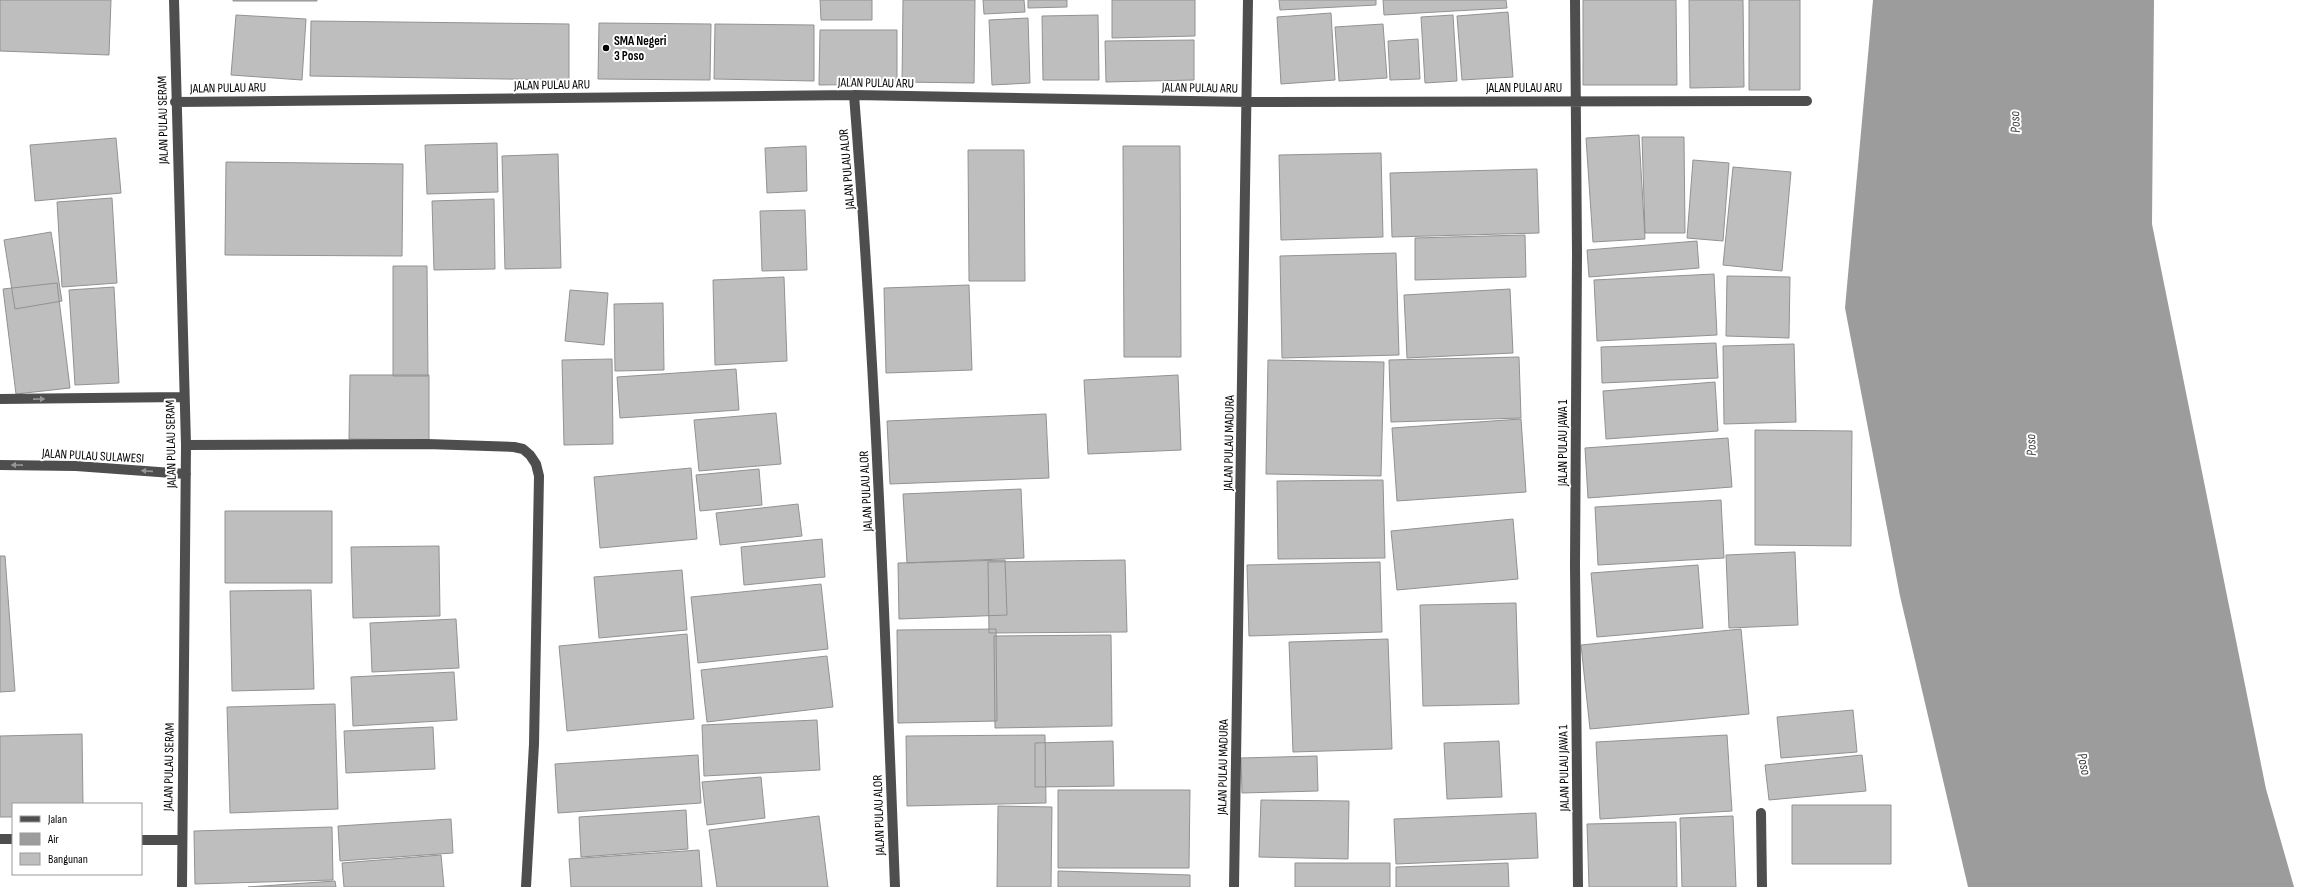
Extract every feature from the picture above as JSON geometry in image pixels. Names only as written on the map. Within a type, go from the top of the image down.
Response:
[{"type":"street","name":"JALAN PULAU SERAM","points":[[174,0],[175,102],[183,397],[186,445],[181,840],[182,887]]},
{"type":"street","name":"JALAN PULAU MADURA","points":[[1234,887],[1248,102],[1248,0]]},
{"type":"street","name":"JALAN PULAU JAWA 1","points":[[1575,0],[1577,100],[1575,565],[1578,887]]},
{"type":"street","name":"JALAN PULAU ARU","points":[[175,102],[854,95],[1248,102],[1577,100],[1807,101]]},
{"type":"street","name":"JALAN PULAU ALOR","points":[[854,95],[866,239],[876,420],[895,887]]},
{"type":"street","points":[[0,399],[183,397]]},
{"type":"street","points":[[186,445],[435,444],[514,447],[523,449],[530,455],[536,464],[539,476],[539,543],[535,638],[534,744],[526,887]]},
{"type":"street","name":"JALAN PULAU SULAWESI","points":[[0,465],[76,466],[186,474]]},
{"type":"street","points":[[1761,813],[1762,887]]},
{"type":"street","points":[[0,839],[12,839]]},
{"type":"street","points":[[142,840],[181,840]]},
{"type":"water","name":"Poso","points":[[1873,0],[2154,0],[2152,224],[2266,789],[2294,887],[1968,887],[1900,596],[1845,308]]},
{"type":"building","points":[[0,0],[111,0],[109,55],[0,51]]},
{"type":"building","points":[[317,0],[317,1],[233,1]]},
{"type":"building","points":[[820,0],[872,0],[872,20],[821,20]]},
{"type":"building","points":[[903,0],[975,0],[974,83],[902,82]]},
{"type":"building","points":[[983,0],[1024,0],[1025,12],[984,14]]},
{"type":"building","points":[[1028,0],[1067,0],[1067,7],[1028,8]]},
{"type":"building","points":[[1112,0],[1195,0],[1195,36],[1112,38]]},
{"type":"building","points":[[1279,0],[1376,0],[1376,5],[1280,10]]},
{"type":"building","points":[[1383,0],[1506,0],[1507,8],[1384,15]]},
{"type":"building","points":[[1583,0],[1676,0],[1677,85],[1583,85]]},
{"type":"building","points":[[1689,0],[1743,0],[1744,87],[1690,88]]},
{"type":"building","points":[[1749,0],[1800,0],[1800,90],[1749,90]]},
{"type":"building","points":[[1508,12],[1513,77],[1462,80],[1457,16]]},
{"type":"building","points":[[1331,13],[1335,80],[1281,84],[1277,17]]},
{"type":"building","points":[[236,15],[306,19],[302,80],[231,75]]},
{"type":"building","points":[[1098,15],[1099,80],[1043,80],[1042,16]]},
{"type":"building","points":[[1453,15],[1457,81],[1425,83],[1421,17]]},
{"type":"building","points":[[1028,18],[1030,83],[992,85],[989,20]]},
{"type":"building","points":[[311,21],[569,24],[569,80],[310,76]]},
{"type":"building","points":[[599,23],[711,24],[710,80],[598,79]]},
{"type":"building","points":[[715,24],[814,25],[814,81],[714,79]]},
{"type":"building","points":[[1383,24],[1387,78],[1339,81],[1335,27]]},
{"type":"building","points":[[820,30],[897,30],[897,84],[819,85]]},
{"type":"building","points":[[1418,39],[1420,79],[1390,80],[1388,41]]},
{"type":"building","points":[[1194,40],[1194,80],[1106,82],[1105,41]]},
{"type":"building","points":[[1639,135],[1645,239],[1593,242],[1586,138]]},
{"type":"building","points":[[1642,137],[1684,137],[1685,233],[1645,233]]},
{"type":"building","points":[[116,138],[121,193],[35,201],[30,145]]},
{"type":"building","points":[[497,143],[498,192],[427,194],[425,145]]},
{"type":"building","points":[[806,146],[807,191],[767,193],[765,148]]},
{"type":"building","points":[[1123,146],[1180,146],[1181,357],[1124,357]]},
{"type":"building","points":[[968,150],[1024,150],[1025,281],[969,281]]},
{"type":"building","points":[[1381,153],[1383,237],[1281,240],[1279,155]]},
{"type":"building","points":[[558,154],[561,268],[505,269],[502,156]]},
{"type":"building","points":[[1693,160],[1729,163],[1723,241],[1687,238]]},
{"type":"building","points":[[226,162],[403,164],[402,256],[225,255]]},
{"type":"building","points":[[1733,167],[1791,172],[1782,271],[1723,265]]},
{"type":"building","points":[[1537,169],[1539,233],[1392,237],[1390,173]]},
{"type":"building","points":[[112,198],[117,283],[62,287],[57,202]]},
{"type":"building","points":[[494,199],[495,269],[434,270],[432,201]]},
{"type":"building","points":[[805,210],[807,270],[762,271],[760,211]]},
{"type":"building","points":[[51,232],[62,301],[15,309],[4,240]]},
{"type":"building","points":[[1525,235],[1526,277],[1415,280],[1415,238]]},
{"type":"building","points":[[1697,241],[1699,268],[1589,277],[1587,250]]},
{"type":"building","points":[[1396,253],[1399,355],[1282,358],[1280,256]]},
{"type":"building","points":[[393,266],[427,266],[428,376],[393,376]]},
{"type":"building","points":[[1714,274],[1717,335],[1597,341],[1594,280]]},
{"type":"building","points":[[1727,276],[1790,277],[1789,338],[1726,336]]},
{"type":"building","points":[[784,277],[787,361],[715,365],[713,280]]},
{"type":"building","points":[[57,283],[70,388],[16,394],[3,289]]},
{"type":"building","points":[[969,285],[972,370],[886,373],[884,288]]},
{"type":"building","points":[[114,287],[119,383],[75,385],[69,290]]},
{"type":"building","points":[[1510,289],[1513,353],[1407,358],[1404,295]]},
{"type":"building","points":[[570,290],[608,293],[604,345],[565,341]]},
{"type":"building","points":[[663,303],[664,370],[615,371],[614,304]]},
{"type":"building","points":[[1716,343],[1718,378],[1602,383],[1601,347]]},
{"type":"building","points":[[1794,344],[1796,422],[1724,424],[1723,346]]},
{"type":"building","points":[[1519,357],[1521,418],[1391,422],[1389,360]]},
{"type":"building","points":[[612,359],[613,444],[564,445],[562,360]]},
{"type":"building","points":[[1268,360],[1384,362],[1381,476],[1266,474]]},
{"type":"building","points":[[736,369],[739,410],[620,418],[617,377]]},
{"type":"building","points":[[350,375],[429,375],[429,440],[349,439]]},
{"type":"building","points":[[1178,375],[1181,450],[1088,454],[1084,380]]},
{"type":"building","points":[[1715,382],[1718,431],[1606,439],[1603,391]]},
{"type":"building","points":[[776,413],[781,464],[699,471],[694,420]]},
{"type":"building","points":[[1046,414],[1049,478],[890,484],[887,421]]},
{"type":"building","points":[[1521,419],[1526,492],[1397,501],[1392,428]]},
{"type":"building","points":[[1755,430],[1852,431],[1851,546],[1755,545]]},
{"type":"building","points":[[1728,438],[1732,487],[1588,498],[1585,448]]},
{"type":"building","points":[[691,468],[697,539],[600,548],[594,477]]},
{"type":"building","points":[[759,469],[762,505],[700,511],[696,475]]},
{"type":"building","points":[[1383,480],[1385,558],[1278,559],[1277,481]]},
{"type":"building","points":[[1021,489],[1024,558],[907,563],[903,494]]},
{"type":"building","points":[[1721,500],[1724,558],[1598,565],[1595,507]]},
{"type":"building","points":[[798,504],[802,536],[720,545],[716,513]]},
{"type":"building","points":[[225,511],[332,511],[332,583],[225,583]]},
{"type":"building","points":[[1513,519],[1518,579],[1397,590],[1391,531]]},
{"type":"building","points":[[822,539],[825,577],[744,585],[741,547]]},
{"type":"building","points":[[439,546],[440,616],[353,618],[351,547]]},
{"type":"building","points":[[1795,552],[1798,625],[1729,628],[1726,555]]},
{"type":"building","points":[[0,556],[5,556],[15,691],[0,692]]},
{"type":"building","points":[[1005,560],[1007,615],[899,619],[898,563]]},
{"type":"building","points":[[1125,560],[1127,632],[989,633],[988,562]]},
{"type":"building","points":[[1380,562],[1382,632],[1249,636],[1247,565]]},
{"type":"building","points":[[1698,565],[1703,628],[1597,637],[1591,573]]},
{"type":"building","points":[[682,570],[687,630],[599,638],[594,577]]},
{"type":"building","points":[[821,584],[828,649],[698,663],[691,597]]},
{"type":"building","points":[[311,590],[314,689],[232,691],[230,591]]},
{"type":"building","points":[[1516,603],[1519,704],[1423,706],[1420,605]]},
{"type":"building","points":[[456,619],[459,668],[372,672],[370,623]]},
{"type":"building","points":[[996,629],[997,721],[898,723],[897,630]]},
{"type":"building","points":[[1741,629],[1749,714],[1590,729],[1581,645]]},
{"type":"building","points":[[687,634],[694,719],[567,731],[559,646]]},
{"type":"building","points":[[1111,635],[1112,726],[995,728],[994,636]]},
{"type":"building","points":[[1388,639],[1392,749],[1293,752],[1289,642]]},
{"type":"building","points":[[827,656],[833,707],[707,722],[701,670]]},
{"type":"building","points":[[454,672],[457,720],[353,726],[351,677]]},
{"type":"building","points":[[335,704],[338,809],[230,813],[227,707]]},
{"type":"building","points":[[1853,710],[1857,752],[1781,758],[1777,717]]},
{"type":"building","points":[[817,720],[820,770],[704,776],[702,725]]},
{"type":"building","points":[[433,727],[435,769],[346,773],[344,731]]},
{"type":"building","points":[[82,734],[83,803],[12,803],[12,817],[0,817],[0,736]]},
{"type":"building","points":[[1045,735],[1046,803],[907,806],[906,736]]},
{"type":"building","points":[[1727,735],[1732,811],[1600,819],[1596,742]]},
{"type":"building","points":[[1113,741],[1114,786],[1035,787],[1035,743]]},
{"type":"building","points":[[1499,741],[1502,797],[1447,799],[1444,743]]},
{"type":"building","points":[[698,755],[701,803],[558,813],[555,764]]},
{"type":"building","points":[[1862,755],[1866,791],[1769,800],[1765,765]]},
{"type":"building","points":[[1317,756],[1318,791],[1242,793],[1241,758]]},
{"type":"building","points":[[761,777],[765,818],[707,825],[702,782]]},
{"type":"building","points":[[1058,790],[1190,790],[1189,868],[1058,868]]},
{"type":"building","points":[[1261,800],[1349,801],[1348,859],[1259,857]]},
{"type":"building","points":[[1792,805],[1891,805],[1891,864],[1792,864]]},
{"type":"building","points":[[998,806],[1052,807],[1051,887],[997,887]]},
{"type":"building","points":[[686,810],[688,849],[581,857],[579,817]]},
{"type":"building","points":[[1536,813],[1538,858],[1396,864],[1394,819]]},
{"type":"building","points":[[819,816],[828,887],[717,887],[709,830]]},
{"type":"building","points":[[1733,816],[1736,887],[1682,887],[1680,818]]},
{"type":"building","points":[[451,819],[453,853],[340,861],[338,826]]},
{"type":"building","points":[[1676,822],[1677,887],[1589,887],[1587,824]]},
{"type":"building","points":[[332,827],[333,880],[195,884],[194,831]]},
{"type":"building","points":[[699,850],[702,887],[571,887],[569,859]]},
{"type":"building","points":[[441,855],[444,887],[344,887],[342,863]]},
{"type":"building","points":[[1295,863],[1390,863],[1390,887],[1295,887]]},
{"type":"building","points":[[1508,863],[1509,887],[1396,887],[1396,867]]},
{"type":"building","points":[[1058,871],[1190,875],[1190,887],[1058,887]]},
{"type":"building","points":[[335,881],[336,887],[248,887]]},
{"type":"place","name":"SMA Negeri 3 Poso","points":[[606,48]]}]
